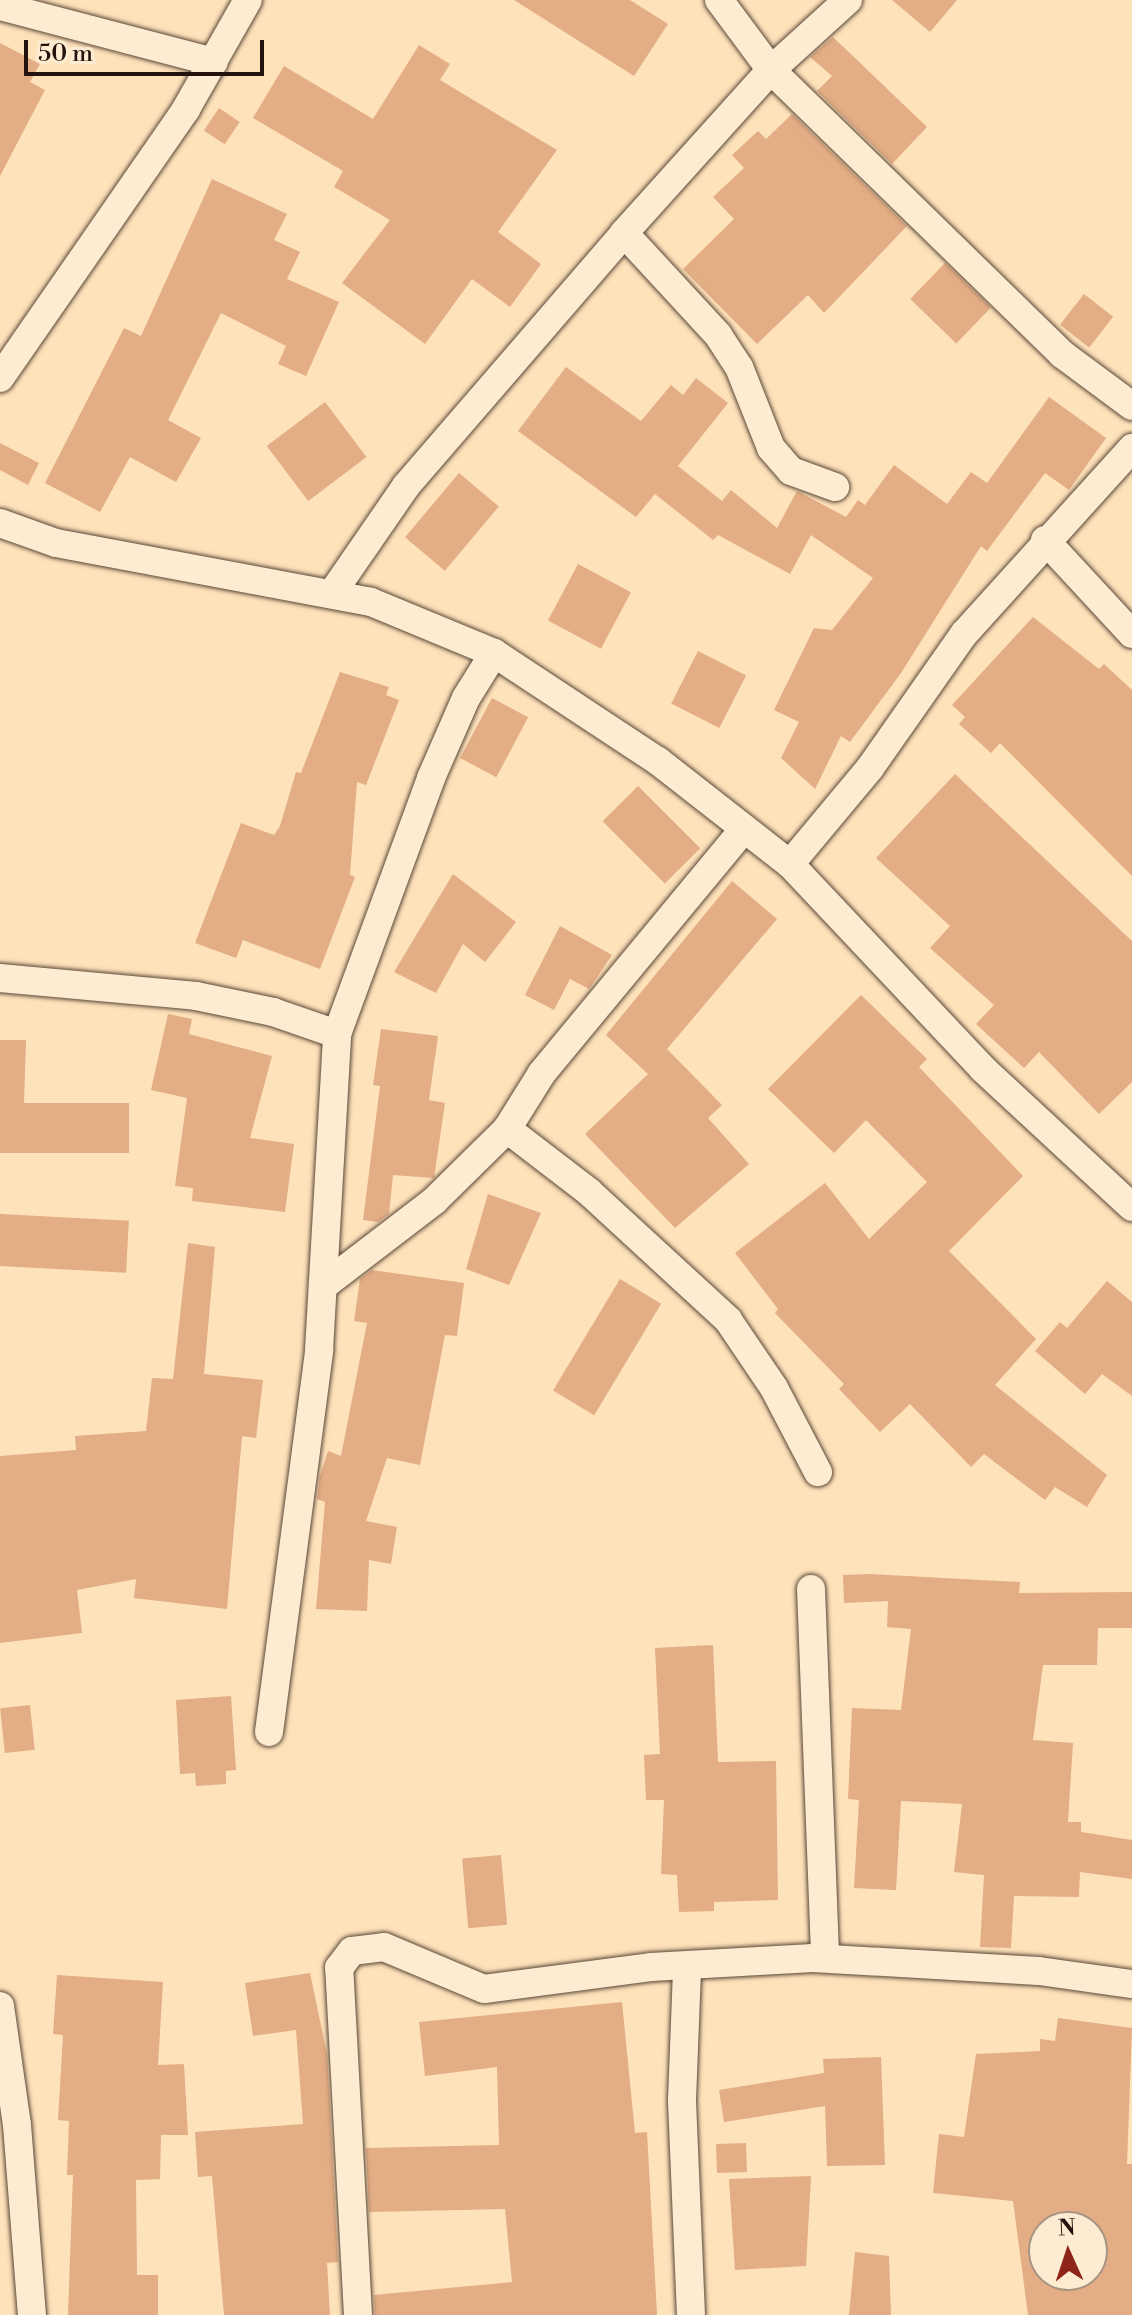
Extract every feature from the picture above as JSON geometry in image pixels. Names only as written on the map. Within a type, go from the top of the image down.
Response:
[{"type":"street","points":[[0,378],[214,62],[248,0]]},
{"type":"street","points":[[719,0],[771,70],[1062,354],[1132,406]]},
{"type":"street","points":[[333,592],[406,486],[624,233],[771,70],[848,0]]},
{"type":"street","points":[[0,6],[214,62]]},
{"type":"street","points":[[624,233],[718,335],[739,367],[771,448],[791,471],[835,487]]},
{"type":"street","points":[[790,864],[870,768],[964,634],[1045,540],[1132,448]]},
{"type":"street","points":[[0,523],[56,543],[333,592],[461,635],[494,653],[658,761],[790,864],[983,1069],[1132,1207]]},
{"type":"street","points":[[1045,540],[1132,634]]},
{"type":"street","points":[[269,1732],[323,1286],[337,1034],[431,778],[466,698],[494,653]]},
{"type":"street","points":[[323,1286],[434,1201],[507,1129],[542,1073],[744,829]]},
{"type":"street","points":[[0,978],[196,996],[337,1034]]},
{"type":"street","points":[[507,1129],[589,1192],[728,1320],[774,1388],[818,1472]]},
{"type":"street","points":[[811,1589],[825,1958]]},
{"type":"street","points":[[358,2315],[340,1999],[344,1956],[384,1947],[451,1980],[484,1989],[651,1967],[687,1970],[825,1958],[1039,1971],[1132,1984]]},
{"type":"street","points":[[687,1970],[682,2101],[691,2315]]},
{"type":"street","points":[[0,2006],[17,2125],[32,2315]]},
{"type":"building","points":[[514,0],[630,0],[668,24],[634,76]]},
{"type":"building","points":[[892,0],[957,0],[930,32]]},
{"type":"building","points":[[833,37],[927,127],[892,164],[817,91],[832,76],[810,57]]},
{"type":"building","points":[[0,43],[40,64],[30,82],[45,90],[0,176]]},
{"type":"building","points":[[419,45],[450,64],[440,80],[557,150],[498,232],[541,264],[510,307],[472,279],[425,344],[342,283],[390,220],[334,187],[343,171],[253,118],[284,66],[373,119]]},
{"type":"building","points":[[219,108],[240,122],[225,144],[204,130]]},
{"type":"building","points":[[792,114],[907,226],[824,313],[808,295],[757,344],[683,269],[734,219],[713,197],[744,168],[732,155],[758,131],[766,139]]},
{"type":"building","points":[[212,179],[287,214],[274,240],[300,252],[287,279],[339,302],[306,376],[278,364],[286,346],[221,313],[168,420],[201,438],[176,482],[130,457],[100,512],[45,483],[124,328],[141,336]]},
{"type":"building","points":[[945,263],[991,307],[956,343],[910,299]]},
{"type":"building","points":[[1084,294],[1113,317],[1089,348],[1060,325]]},
{"type":"building","points":[[566,367],[641,421],[671,385],[683,395],[696,378],[728,403],[678,466],[722,501],[731,490],[777,528],[797,491],[846,517],[858,500],[865,505],[894,465],[947,504],[971,472],[987,483],[1049,397],[1106,438],[1069,490],[1045,473],[987,551],[981,546],[901,673],[850,742],[841,736],[815,789],[781,758],[799,722],[774,710],[814,628],[832,630],[873,578],[811,535],[790,574],[718,535],[713,540],[655,494],[636,517],[518,431]]},
{"type":"building","points":[[325,402],[367,457],[308,501],[267,446]]},
{"type":"building","points":[[0,443],[39,463],[28,485],[0,470]]},
{"type":"building","points":[[459,473],[499,506],[445,571],[405,537]]},
{"type":"building","points":[[578,564],[631,592],[601,649],[548,621]]},
{"type":"building","points":[[1033,617],[1099,669],[1104,664],[1132,690],[1132,876],[1000,743],[991,753],[959,724],[965,717],[952,705]]},
{"type":"building","points":[[698,651],[746,676],[719,728],[671,704]]},
{"type":"building","points":[[340,672],[389,687],[386,695],[399,700],[366,785],[357,782],[350,875],[355,877],[320,969],[243,940],[236,958],[195,943],[241,823],[274,835],[280,826],[296,772],[301,773]]},
{"type":"building","points":[[492,698],[528,717],[496,777],[460,758]]},
{"type":"building","points":[[955,774],[1132,941],[1132,1082],[1099,1114],[1039,1052],[1024,1068],[976,1024],[994,1005],[930,948],[950,926],[876,858]]},
{"type":"building","points":[[638,786],[700,848],[665,884],[603,821]]},
{"type":"building","points":[[453,874],[516,922],[485,962],[463,944],[436,993],[394,972]]},
{"type":"building","points":[[732,881],[777,919],[667,1049],[722,1105],[708,1118],[749,1164],[675,1228],[585,1134],[648,1074],[606,1035]]},
{"type":"building","points":[[560,926],[612,955],[589,989],[570,979],[554,1010],[525,995]]},
{"type":"building","points":[[861,995],[927,1059],[919,1067],[1023,1176],[949,1251],[1036,1339],[995,1385],[1107,1475],[1087,1507],[1055,1487],[1045,1500],[984,1454],[971,1467],[910,1404],[880,1432],[839,1389],[844,1384],[775,1313],[778,1309],[735,1253],[825,1183],[869,1239],[927,1182],[866,1120],[834,1153],[768,1089]]},
{"type":"building","points":[[168,1014],[192,1019],[189,1034],[272,1056],[250,1138],[294,1144],[285,1212],[192,1201],[193,1188],[175,1186],[187,1098],[151,1090]]},
{"type":"building","points":[[381,1029],[438,1036],[429,1100],[445,1103],[434,1178],[393,1175],[389,1214],[378,1222],[363,1220],[380,1086],[373,1085]]},
{"type":"building","points":[[0,1040],[26,1040],[24,1103],[129,1103],[129,1153],[0,1153]]},
{"type":"building","points":[[488,1194],[541,1213],[509,1285],[466,1269]]},
{"type":"building","points":[[0,1214],[129,1221],[126,1273],[0,1266]]},
{"type":"building","points":[[188,1243],[215,1247],[204,1374],[263,1380],[256,1438],[242,1436],[227,1609],[134,1598],[136,1579],[77,1590],[82,1633],[0,1643],[0,1456],[76,1450],[75,1436],[146,1431],[152,1378],[173,1379]]},
{"type":"building","points":[[372,1270],[464,1283],[457,1336],[445,1335],[420,1465],[387,1458],[366,1521],[397,1527],[391,1564],[369,1560],[367,1611],[316,1609],[325,1502],[317,1499],[320,1476],[328,1451],[341,1456],[367,1323],[354,1321],[360,1279]]},
{"type":"building","points":[[620,1279],[661,1304],[594,1415],[553,1390]]},
{"type":"building","points":[[1107,1281],[1132,1302],[1132,1396],[1102,1374],[1085,1394],[1035,1351],[1060,1322],[1067,1328]]},
{"type":"building","points":[[843,1575],[1020,1582],[1019,1593],[1132,1592],[1132,1628],[1098,1628],[1097,1665],[1043,1665],[1033,1740],[1073,1743],[1068,1822],[1081,1822],[1081,1832],[1132,1840],[1132,1879],[1080,1872],[1079,1897],[1014,1896],[1011,1948],[980,1947],[984,1875],[954,1872],[962,1804],[901,1801],[896,1890],[854,1888],[859,1800],[848,1799],[852,1708],[901,1710],[911,1629],[887,1627],[888,1601],[844,1603]]},
{"type":"building","points":[[713,1645],[718,1762],[776,1761],[778,1900],[714,1902],[714,1911],[679,1912],[677,1875],[661,1874],[664,1800],[646,1800],[644,1755],[660,1754],[655,1648]]},
{"type":"building","points":[[231,1696],[236,1770],[226,1771],[226,1784],[196,1786],[195,1773],[180,1774],[176,1700]]},
{"type":"building","points":[[30,1705],[35,1750],[5,1753],[0,1708]]},
{"type":"building","points":[[501,1855],[507,1925],[468,1928],[462,1858]]},
{"type":"building","points":[[310,1973],[327,2054],[338,2262],[327,2263],[330,2315],[224,2315],[212,2176],[198,2177],[195,2132],[303,2124],[296,2030],[253,2036],[245,1983]]},
{"type":"building","points":[[57,1975],[163,1982],[158,2065],[184,2064],[188,2135],[161,2135],[160,2179],[136,2180],[137,2275],[158,2275],[158,2315],[68,2315],[73,2175],[67,2175],[69,2121],[58,2120],[63,2035],[53,2034]]},
{"type":"building","points":[[622,2002],[635,2133],[647,2132],[657,2315],[375,2315],[374,2295],[512,2282],[505,2209],[369,2212],[366,2148],[499,2145],[497,2067],[425,2076],[419,2022]]},
{"type":"building","points":[[1058,2018],[1132,2028],[1127,2164],[1132,2164],[1132,2315],[1028,2315],[1013,2201],[933,2193],[939,2134],[964,2137],[976,2054],[1040,2051],[1040,2039],[1055,2041]]},
{"type":"building","points":[[881,2057],[885,2165],[827,2166],[825,2106],[724,2122],[719,2090],[824,2073],[823,2059]]},
{"type":"building","points":[[746,2143],[747,2172],[717,2173],[716,2144]]},
{"type":"building","points":[[811,2176],[806,2266],[735,2270],[729,2179]]},
{"type":"building","points":[[855,2252],[889,2256],[891,2315],[849,2315]]}]
